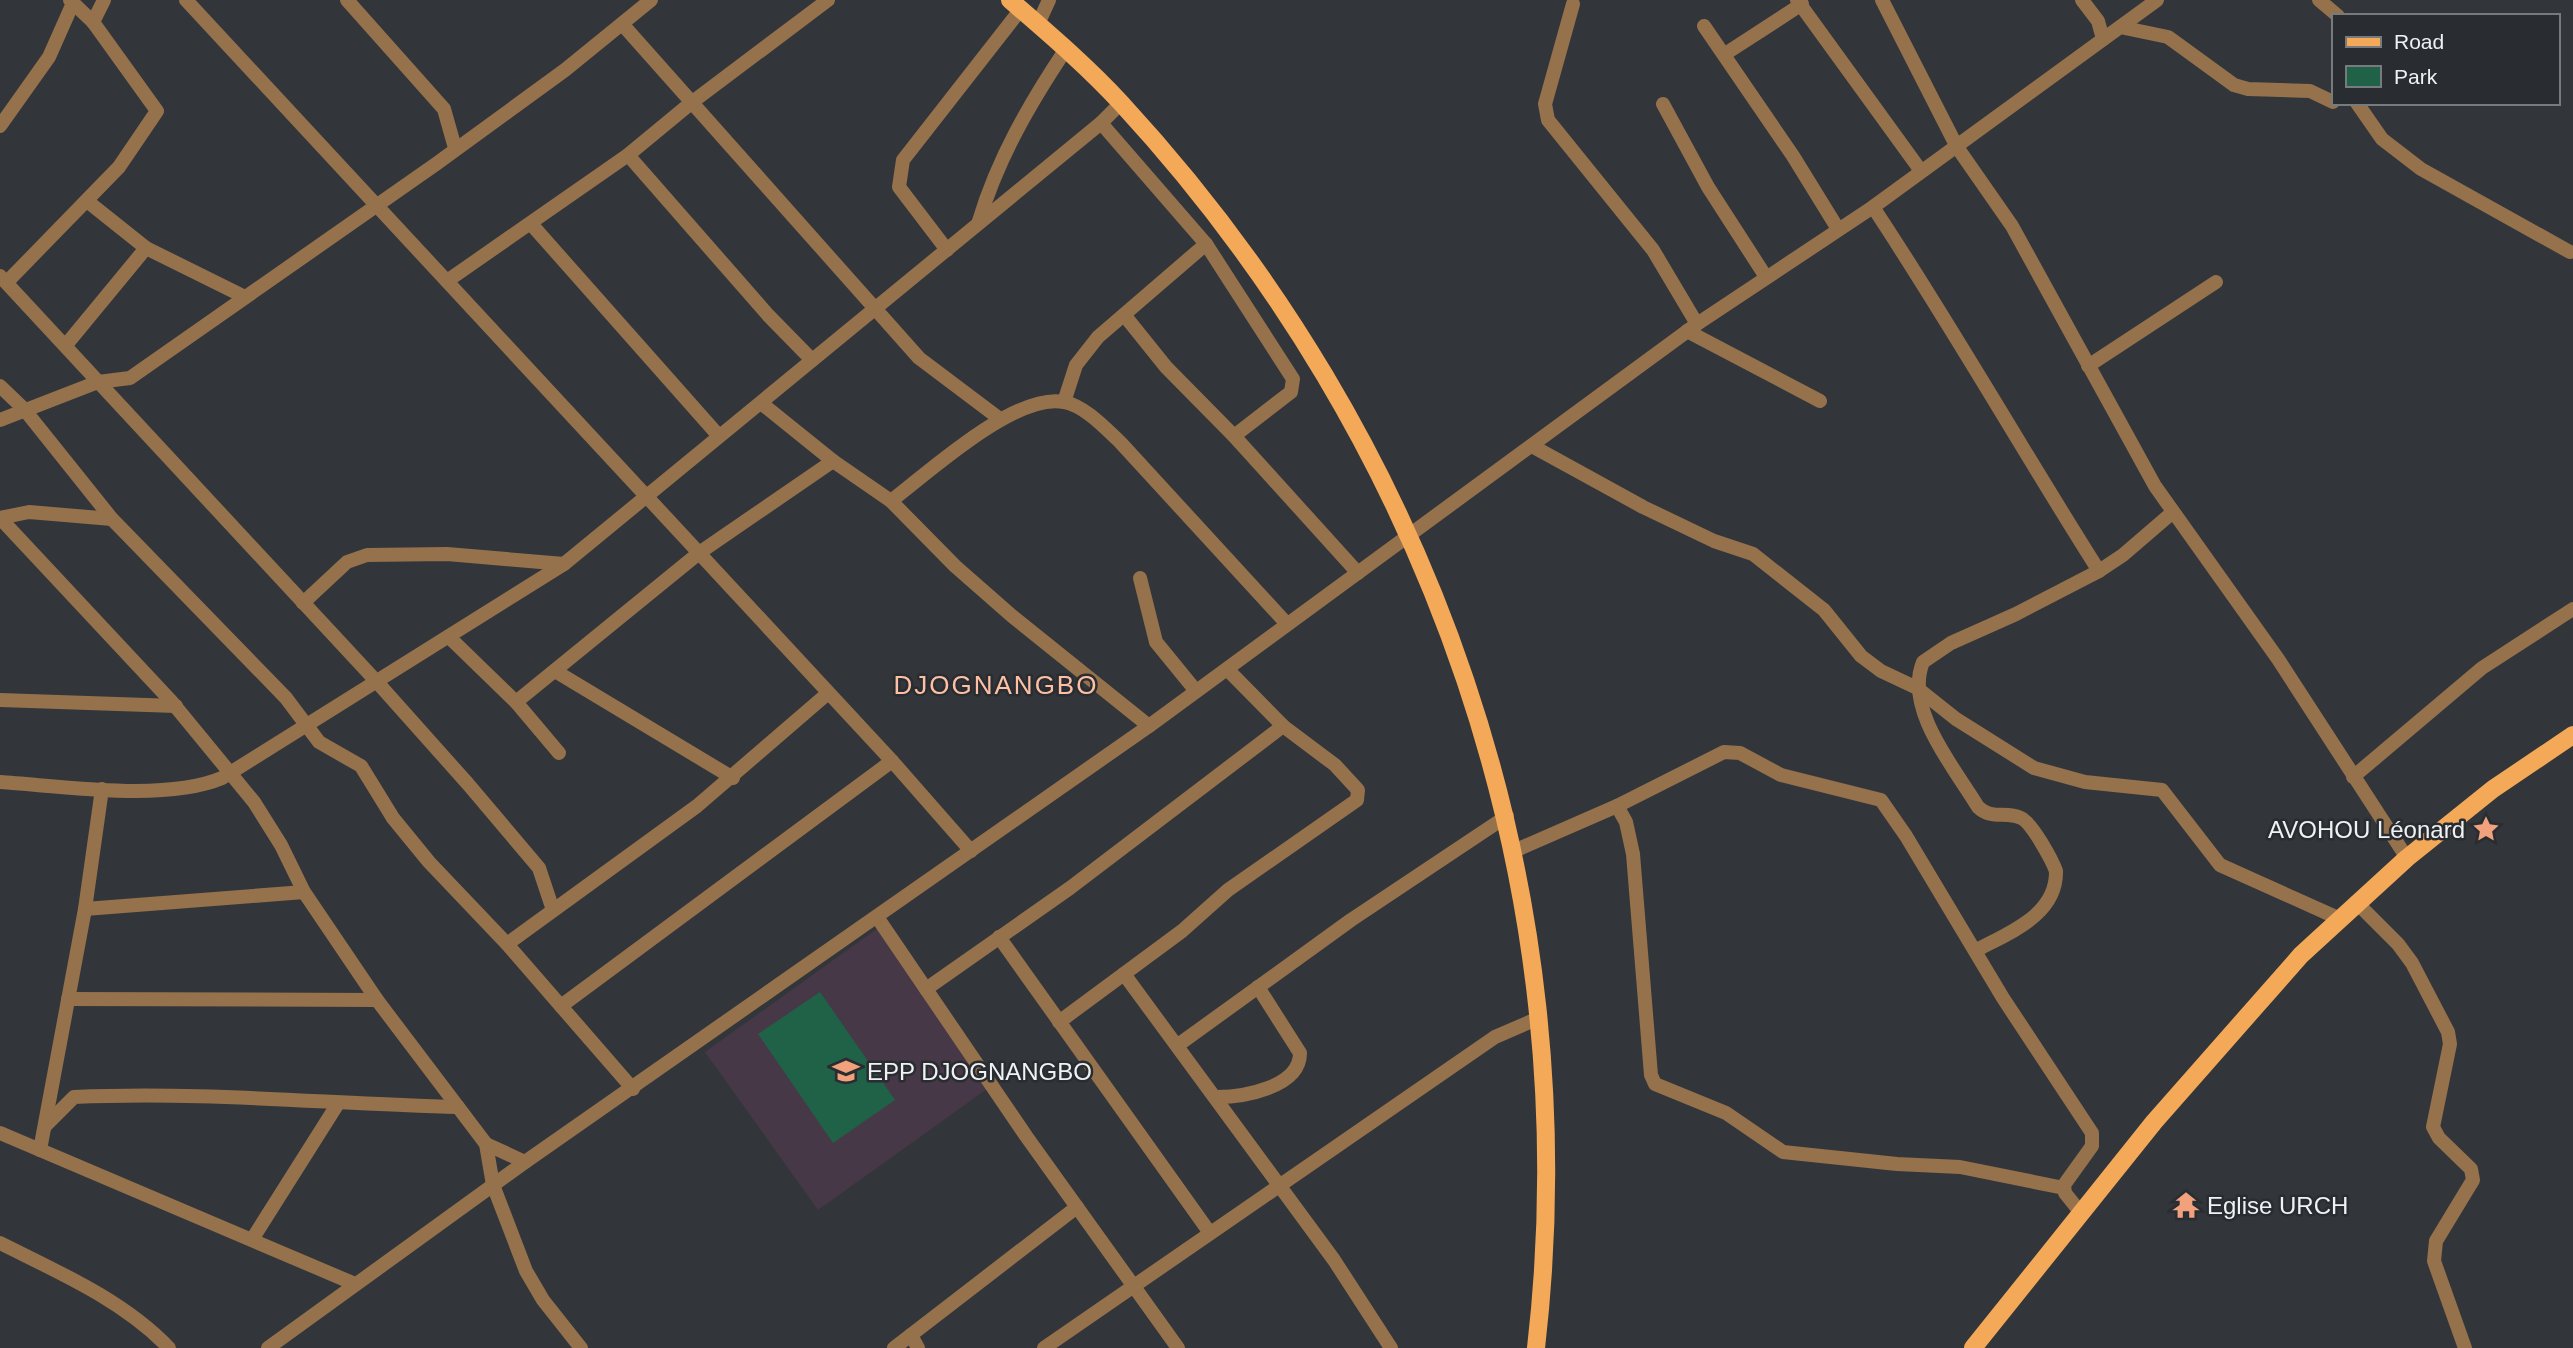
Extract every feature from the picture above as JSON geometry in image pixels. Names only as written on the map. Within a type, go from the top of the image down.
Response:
[{"type":"main road","points":[[1015,5],[1066,49],[1121,103],[1233,240],[1297,332],[1342,404],[1410,536],[1461,661],[1507,816],[1539,1018],[1547,1197],[1536,1348]]},
{"type":"main road","points":[[1973,1348],[2154,1122],[2301,955],[2338,918],[2407,858],[2493,789],[2573,735]]},
{"type":"street","points":[[93,22],[104,0]]},
{"type":"street","points":[[186,0],[892,761],[971,851]]},
{"type":"street","points":[[347,0],[444,109],[455,148]]},
{"type":"street","points":[[0,420],[98,382],[130,378],[455,148],[623,25],[651,0]]},
{"type":"street","points":[[447,281],[532,225],[628,155],[691,103],[828,0]]},
{"type":"street","points":[[1038,24],[1049,0]]},
{"type":"street","points":[[1882,0],[1957,147],[2012,226],[2088,366],[2173,512],[2278,659],[2407,858]]},
{"type":"street","points":[[2082,0],[2098,22],[2103,40]]},
{"type":"street","points":[[268,1348],[525,1162],[1149,726],[1692,327],[1873,207],[2157,0]]},
{"type":"street","points":[[2319,0],[2336,14]]},
{"type":"street","points":[[0,126],[49,57],[72,2],[93,22],[157,111],[119,167],[87,201],[3,279],[377,682],[532,859],[546,885],[553,910]]},
{"type":"street","points":[[1725,54],[1799,2],[1851,78],[1921,171]]},
{"type":"street","points":[[1573,4],[1545,104],[1548,120],[1653,250],[1692,327],[1821,401]]},
{"type":"street","points":[[947,250],[899,187],[903,160],[1015,5]]},
{"type":"street","points":[[623,25],[919,358],[1000,419]]},
{"type":"street","points":[[1704,26],[1725,54],[1838,229]]},
{"type":"street","points":[[2120,27],[2168,37],[2234,85],[2248,89],[2310,91],[2332,102]]},
{"type":"street","points":[[979,222],[990,186],[1028,107],[1066,49]]},
{"type":"street","points":[[0,782],[102,789],[186,788],[212,783],[232,773],[564,564],[1101,123],[1121,103]]},
{"type":"street","points":[[1663,104],[1709,187],[1766,277]]},
{"type":"street","points":[[2338,105],[2364,117]]},
{"type":"street","points":[[2358,105],[2382,139],[2421,169],[2570,252]]},
{"type":"street","points":[[1101,123],[1206,244],[1293,379],[1291,392],[1234,436]]},
{"type":"street","points":[[628,155],[768,316],[812,360]]},
{"type":"street","points":[[87,201],[146,248],[246,297]]},
{"type":"street","points":[[1873,207],[1944,313],[2038,475],[2099,571]]},
{"type":"street","points":[[532,225],[718,435]]},
{"type":"street","points":[[1064,402],[1076,365],[1084,352],[1206,244]]},
{"type":"street","points":[[66,345],[146,248]]},
{"type":"street","points":[[2088,366],[2216,282]]},
{"type":"street","points":[[1125,316],[1166,367],[1234,436],[1358,573]]},
{"type":"street","points":[[0,386],[24,409],[112,519],[171,582],[219,626],[308,725],[324,747],[361,766],[407,836],[507,944],[633,1089]]},
{"type":"street","points":[[891,500],[1000,419],[1023,406],[1064,402],[1090,415],[1120,442],[1287,624]]},
{"type":"street","points":[[761,403],[833,461],[891,500],[955,566],[1012,616],[1149,726]]},
{"type":"street","points":[[1532,446],[1643,507],[1714,541],[1753,554],[1824,610],[1861,656],[1881,671],[1917,688],[1956,719],[2034,768],[2085,782],[2162,790],[2220,865],[2338,918]]},
{"type":"street","points":[[516,702],[699,553],[833,461]]},
{"type":"street","points":[[0,518],[29,512],[112,519]]},
{"type":"street","points":[[1977,950],[2026,924],[2051,899],[2056,871],[2026,821],[2016,817],[1989,815],[1978,807],[1927,724],[1917,688],[1927,657],[2099,571],[2123,555],[2173,512]]},
{"type":"street","points":[[0,518],[176,706],[232,773],[268,823],[304,892],[377,1000],[486,1144],[493,1185],[526,1271],[543,1300],[581,1348]]},
{"type":"street","points":[[303,603],[347,562],[368,555],[447,555],[564,564]]},
{"type":"street","points":[[1140,578],[1156,642],[1196,691]]},
{"type":"street","points":[[2353,777],[2482,668],[2573,609]]},
{"type":"street","points":[[450,638],[516,702],[559,753]]},
{"type":"street","points":[[1059,1022],[1182,931],[1228,890],[1357,800],[1359,790],[1347,775],[1283,726],[1227,669]]},
{"type":"street","points":[[555,671],[733,778]]},
{"type":"street","points":[[507,944],[733,778],[827,694]]},
{"type":"street","points":[[0,700],[176,706]]},
{"type":"street","points":[[926,989],[1070,888],[1283,726]]},
{"type":"street","points":[[1514,851],[1618,806],[1728,751],[1740,753],[1781,775],[1876,798],[1886,806],[1906,836],[1954,918],[1977,950],[2003,998],[2092,1133],[2092,1146],[2064,1188]]},
{"type":"street","points":[[561,1006],[892,761]]},
{"type":"street","points":[[40,1150],[85,909],[102,789]]},
{"type":"street","points":[[1618,806],[1626,822],[1633,854],[1651,1075],[1655,1084],[1726,1113],[1783,1152],[1897,1164],[1960,1167],[2064,1188],[2081,1213]]},
{"type":"street","points":[[1178,1045],[1362,913],[1507,816]]},
{"type":"street","points":[[85,909],[304,892]]},
{"type":"street","points":[[2356,902],[2398,944],[2412,963],[2450,1038],[2433,1127],[2439,1138],[2472,1169],[2473,1180],[2436,1241],[2434,1261],[2465,1348]]},
{"type":"street","points":[[877,917],[1077,1208],[1178,1348]]},
{"type":"street","points":[[999,937],[1210,1233]]},
{"type":"street","points":[[1124,974],[1217,1097],[1278,1186],[1334,1260],[1391,1348]]},
{"type":"street","points":[[1217,1097],[1265,1091],[1289,1073],[1300,1058],[1300,1053],[1258,987]]},
{"type":"street","points":[[68,999],[377,1000]]},
{"type":"street","points":[[1044,1348],[1495,1037],[1539,1018]]},
{"type":"street","points":[[53,1082],[74,1097],[182,1095],[337,1105],[458,1107]]},
{"type":"street","points":[[46,1126],[74,1097]]},
{"type":"street","points":[[253,1238],[337,1105]]},
{"type":"street","points":[[0,1133],[355,1283]]},
{"type":"street","points":[[486,1144],[525,1162]]},
{"type":"street","points":[[894,1348],[915,1342],[1077,1208]]},
{"type":"street","points":[[0,1243],[80,1283],[122,1310],[169,1348]]},
{"type":"shaded area","name":"EPP DJOGNANGBO","points":[[878,928],[987,1089],[818,1210],[705,1052]]},
{"type":"green space","points":[[820,992],[895,1100],[833,1143],[758,1034]]},
{"type":"place","name":"AVOHOU Léonard","points":[[2486,829]]},
{"type":"place","name":"EPP DJOGNANGBO","points":[[846,1071]]},
{"type":"place","name":"Eglise URCH","points":[[2186,1205]]},
{"type":"district","name":"DJOGNANGBO","points":[[996,685]]}]
